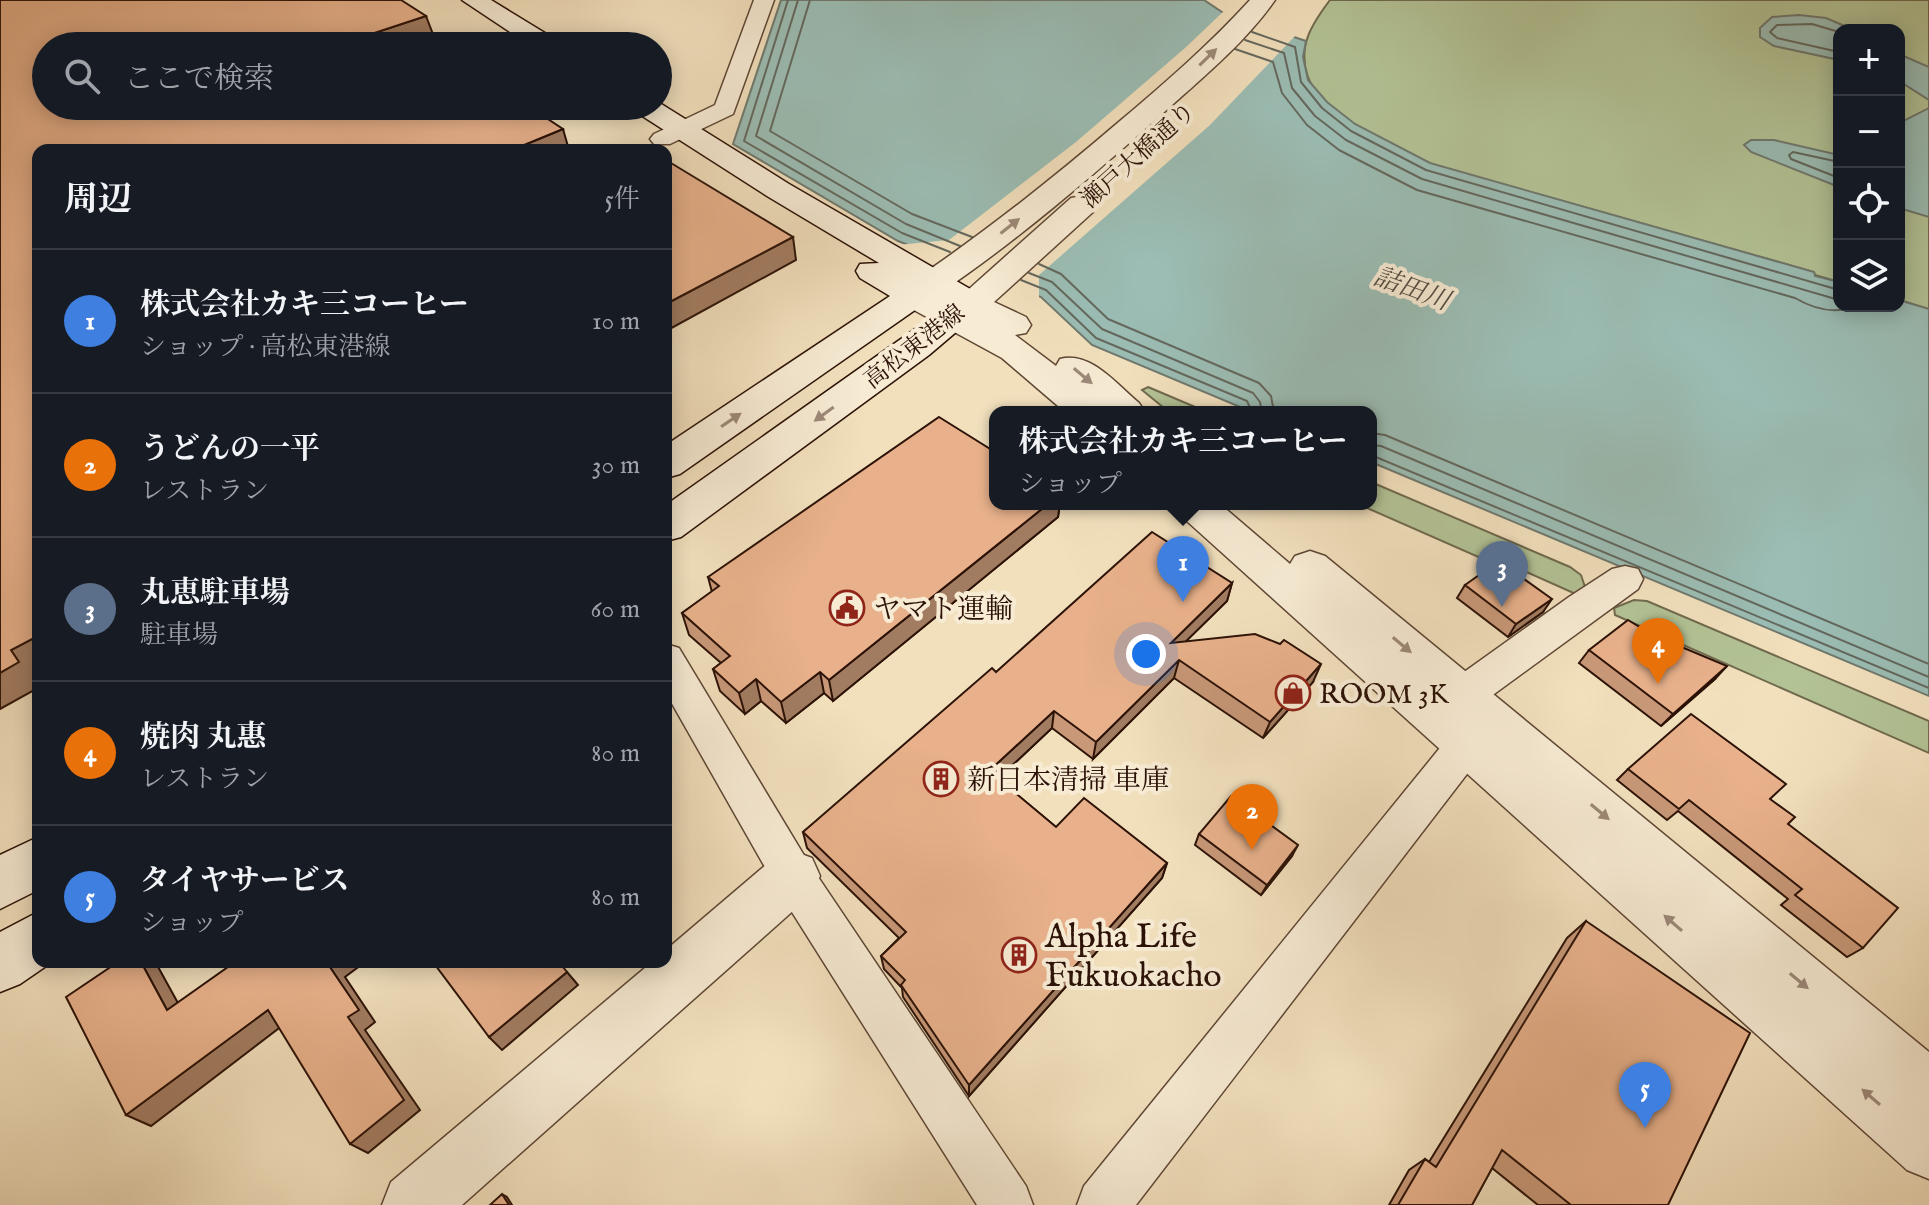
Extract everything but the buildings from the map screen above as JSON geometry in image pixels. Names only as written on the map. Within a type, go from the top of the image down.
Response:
[{"type":"street","points":[[673,134],[725,109],[764,0]]},
{"type":"street","points":[[464,4],[497,32]]},
{"type":"street","points":[[464,4],[521,32]]},
{"type":"street","name":"瀬戸大橋通り","points":[[931,284],[1100,153],[1262,14]]},
{"type":"street","name":"瀬戸大橋通り","points":[[970,303],[1185,115],[1262,14]]},
{"type":"street","name":"高松東港線","points":[[651,120],[931,284],[672,460]]},
{"type":"street","points":[[931,284],[1034,334],[1119,406]]},
{"type":"street","points":[[970,303],[1015,350],[1081,406]]},
{"type":"street","name":"高松東港線","points":[[672,522],[970,303]]},
{"type":"street","points":[[1200,510],[1454,718],[1929,1091]]},
{"type":"street","points":[[1241,510],[1454,718],[1929,1148]]},
{"type":"street","points":[[1103,1205],[1454,718],[1582,607],[1625,579]]},
{"type":"street","points":[[672,669],[793,876],[1007,1205]]},
{"type":"street","points":[[0,884],[32,865]]},
{"type":"street","points":[[414,1205],[793,876]]},
{"type":"street","points":[[0,964],[32,943]]},
{"type":"green space","points":[[1330,0],[1929,0],[1929,309],[1905,302],[1905,24],[1833,24],[1833,280],[1814,272],[1459,174],[1379,139],[1328,104],[1308,77],[1305,45],[1317,18]]},
{"type":"green space","points":[[1148,387],[1193,406],[1162,406],[1142,390]]},
{"type":"green space","points":[[1377,485],[1570,567],[1581,575],[1585,587],[1578,595],[1520,569],[1517,574],[1372,510],[1377,510]]},
{"type":"green space","points":[[1634,600],[1647,601],[1929,721],[1929,753],[1615,615],[1614,608]]},
{"type":"water","name":"詰田川","points":[[781,0],[1204,0],[1225,14],[1306,41],[1303,57],[1308,80],[1327,102],[1355,124],[1430,163],[1814,272],[1815,276],[1833,280],[1833,312],[1905,312],[1905,302],[1929,309],[1929,696],[1377,465],[1377,406],[1238,406],[1092,345],[1041,297],[898,241],[733,144]]},
{"type":"water","points":[[1799,15],[1826,18],[1840,24],[1833,24],[1833,59],[1774,46],[1760,37],[1760,28],[1772,17]]},
{"type":"water","points":[[1905,57],[1929,67],[1929,100],[1905,85]]},
{"type":"water","points":[[1929,108],[1929,217],[1905,210],[1905,120]]},
{"type":"water","points":[[1751,140],[1774,140],[1833,154],[1833,185],[1751,152],[1744,145]]},
{"type":"pier","points":[[1225,10],[1297,34],[1210,125],[1039,275],[1039,300],[897,245],[949,240],[1076,142]]},
{"type":"place","name":"株式会社カキ三コーヒー","points":[[1183,602]]},
{"type":"place","name":"丸恵駐車場","points":[[1502,607]]},
{"type":"place","name":"ヤマト運輸","points":[[847,608]]},
{"type":"place","name":"焼肉 丸惠","points":[[1658,684]]},
{"type":"place","name":"ROOM 3K","points":[[1293,693]]},
{"type":"place","name":"新日本清掃 車庫","points":[[941,779]]},
{"type":"place","name":"うどんの一平","points":[[1252,850]]},
{"type":"place","name":"Alpha Life Fukuokacho","points":[[1019,955]]},
{"type":"place","name":"タイヤサービス","points":[[1645,1128]]}]
